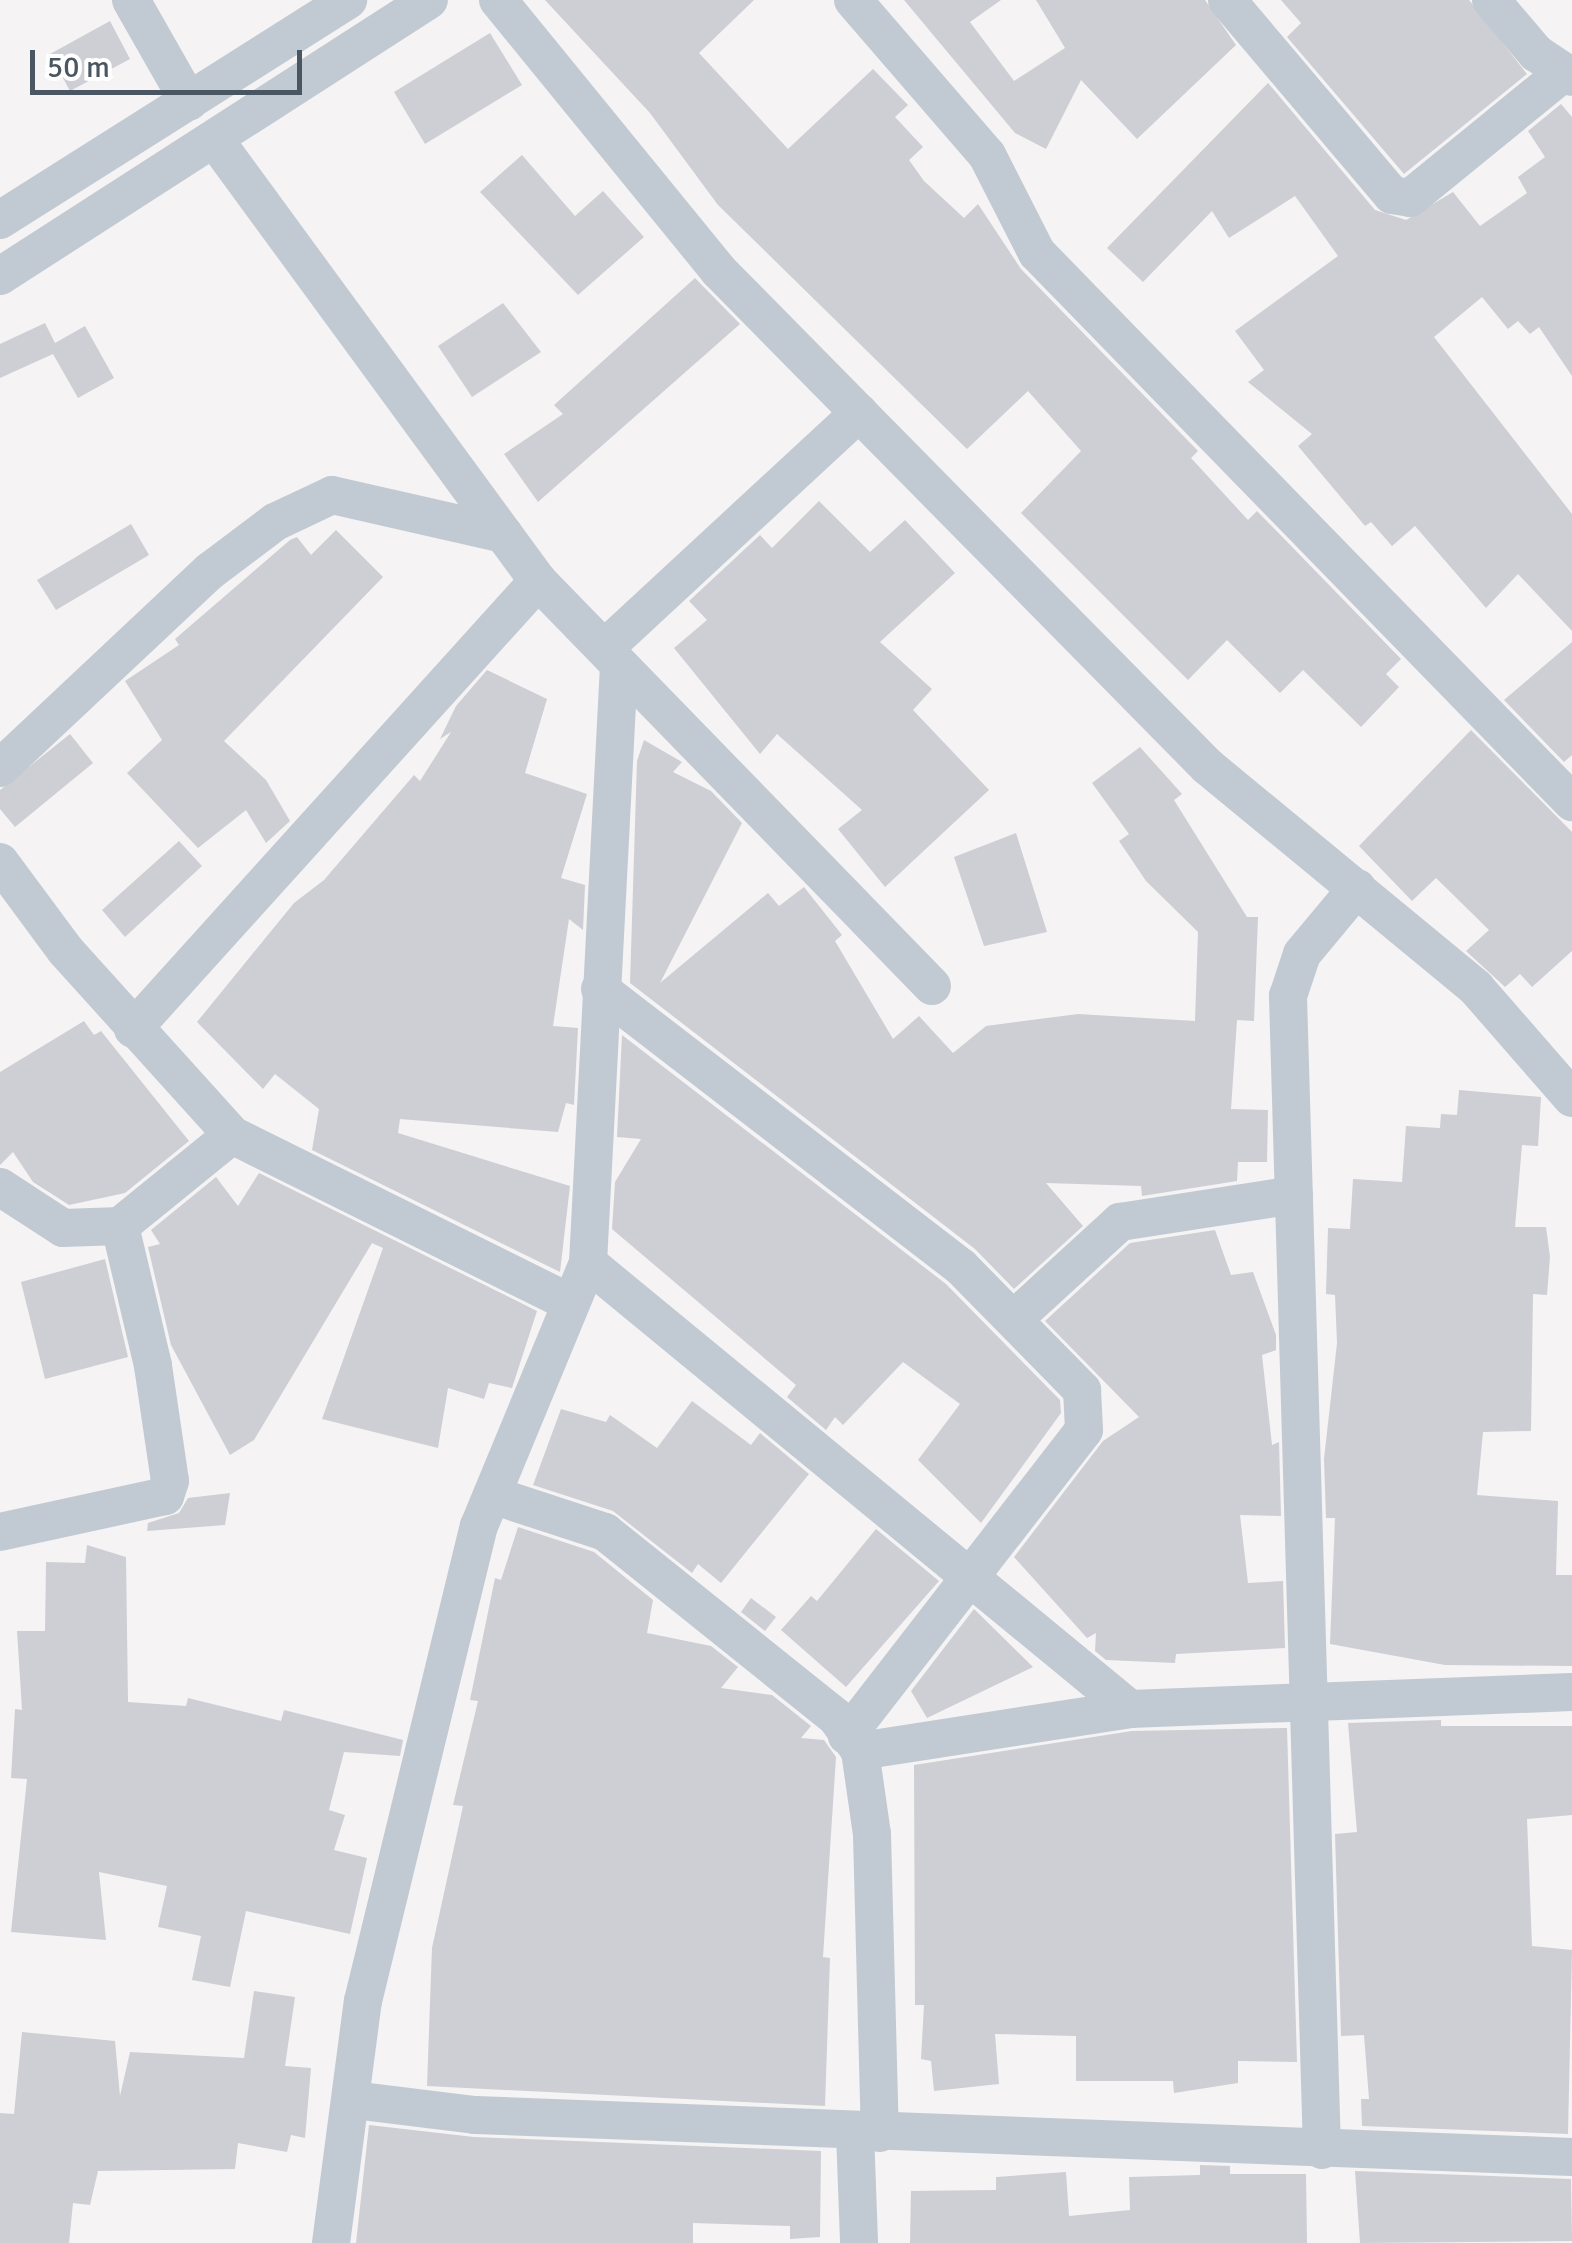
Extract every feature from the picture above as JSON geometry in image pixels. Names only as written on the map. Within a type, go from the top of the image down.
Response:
[{"type":"street","points":[[131,0],[189,102]]},
{"type":"street","points":[[0,220],[348,0]]},
{"type":"street","points":[[0,276],[428,0]]},
{"type":"street","points":[[498,0],[720,271],[1208,766],[1476,988],[1572,1098]]},
{"type":"street","points":[[853,0],[987,155],[1037,253],[1572,802]]},
{"type":"street","points":[[1228,0],[1392,195],[1410,198],[1566,76],[1491,0]]},
{"type":"street","points":[[216,140],[538,581],[932,986]]},
{"type":"street","points":[[331,2243],[363,2001],[492,1495],[588,1263],[613,656],[859,412]]},
{"type":"street","points":[[0,768],[210,571],[275,522],[332,495],[504,534]]},
{"type":"street","points":[[133,1029],[538,581]]},
{"type":"street","points":[[0,862],[133,1029],[232,1135],[572,1303]]},
{"type":"street","points":[[1322,2150],[1288,996],[1302,954],[1357,888]]},
{"type":"street","points":[[600,989],[961,1267],[1082,1390],[1084,1430],[967,1574],[854,1743]]},
{"type":"street","points":[[0,1187],[63,1228],[120,1226],[232,1135]]},
{"type":"street","points":[[1014,1319],[1120,1222],[1294,1194]]},
{"type":"street","points":[[0,1532],[165,1496],[170,1481],[153,1366],[120,1226]]},
{"type":"street","points":[[588,1263],[1130,1709]]},
{"type":"street","points":[[492,1495],[604,1532],[836,1718],[854,1743],[872,1834],[867,2132],[859,2243]]},
{"type":"street","points":[[854,1743],[1130,1709],[1572,1692]]},
{"type":"street","points":[[352,2100],[454,2114],[1322,2150],[1572,2156]]},
{"type":"building","points":[[545,0],[754,0],[699,53],[788,149],[873,69],[908,105],[895,117],[923,147],[909,160],[924,181],[964,218],[978,204],[1021,269],[1198,451],[1191,458],[1248,520],[1257,511],[1401,659],[1386,674],[1399,687],[1361,727],[1303,670],[1280,693],[1227,640],[1188,680],[1021,513],[1081,451],[1028,391],[967,449],[718,205],[650,113]]},
{"type":"building","points":[[904,0],[1001,0],[970,22],[1014,81],[1065,48],[1036,0],[1205,0],[1236,45],[1137,139],[1081,80],[1046,149],[1015,133]]},
{"type":"building","points":[[1281,0],[1469,0],[1527,74],[1404,174],[1287,37],[1301,23]]},
{"type":"building","points":[[110,21],[130,59],[70,91],[50,54]]},
{"type":"building","points":[[490,33],[522,85],[425,144],[394,92]]},
{"type":"building","points":[[1268,83],[1375,210],[1406,220],[1453,192],[1480,226],[1527,193],[1518,177],[1545,157],[1528,131],[1561,104],[1572,117],[1572,376],[1539,327],[1530,334],[1518,321],[1508,329],[1482,297],[1434,337],[1572,514],[1572,631],[1518,574],[1486,608],[1415,526],[1392,546],[1371,522],[1365,526],[1298,446],[1312,434],[1248,382],[1264,370],[1235,331],[1338,256],[1295,196],[1229,238],[1212,211],[1143,282],[1107,248]]},
{"type":"building","points":[[522,155],[575,216],[603,191],[644,237],[578,295],[480,192]]},
{"type":"building","points":[[695,278],[740,324],[538,502],[504,454],[563,414],[554,405]]},
{"type":"building","points":[[503,303],[541,352],[472,397],[438,346]]},
{"type":"building","points":[[45,323],[55,343],[85,326],[114,378],[78,398],[53,354],[0,378],[0,344]]},
{"type":"building","points":[[819,501],[870,552],[905,520],[955,573],[880,642],[932,689],[913,710],[989,790],[885,887],[838,829],[862,810],[777,734],[760,754],[674,648],[707,620],[689,601],[760,535],[772,548]]},
{"type":"building","points":[[131,524],[149,555],[56,610],[37,580]]},
{"type":"building","points":[[336,530],[383,577],[224,741],[266,780],[290,821],[266,843],[246,810],[198,848],[127,773],[162,740],[125,681],[179,645],[175,639],[290,540],[297,537],[311,555]]},
{"type":"building","points":[[1572,642],[1572,755],[1564,762],[1504,700]]},
{"type":"building","points":[[487,670],[547,699],[525,773],[587,794],[561,878],[585,885],[583,930],[569,919],[553,1026],[578,1028],[574,1105],[566,1103],[558,1132],[400,1119],[398,1133],[570,1186],[560,1272],[312,1150],[319,1109],[275,1074],[263,1089],[197,1022],[294,903],[324,880],[414,775],[420,781],[451,732],[440,739],[456,706]]},
{"type":"building","points":[[1471,730],[1572,832],[1572,951],[1532,987],[1520,974],[1505,987],[1466,951],[1489,930],[1436,878],[1412,901],[1359,846]]},
{"type":"building","points":[[70,734],[93,763],[15,827],[0,809],[0,790]]},
{"type":"building","points":[[644,740],[682,762],[673,772],[711,791],[742,823],[660,983],[768,893],[779,906],[804,887],[842,935],[835,941],[893,1039],[919,1016],[953,1053],[986,1026],[1078,1014],[1195,1021],[1198,932],[1146,881],[1119,841],[1129,834],[1092,783],[1140,747],[1182,794],[1174,800],[1247,917],[1258,917],[1254,1021],[1237,1020],[1231,1109],[1268,1110],[1267,1162],[1238,1162],[1237,1181],[1142,1196],[1141,1186],[1046,1183],[1083,1226],[1014,1289],[975,1249],[630,983],[637,761]]},
{"type":"building","points":[[1016,833],[1047,932],[984,946],[954,857]]},
{"type":"building","points":[[179,841],[202,866],[125,937],[102,910]]},
{"type":"building","points":[[84,1021],[94,1035],[101,1031],[189,1141],[125,1193],[69,1205],[33,1182],[13,1152],[0,1165],[0,1072]]},
{"type":"building","points":[[622,1035],[946,1284],[1060,1400],[1061,1413],[981,1523],[918,1460],[960,1404],[903,1362],[843,1425],[835,1417],[826,1430],[787,1397],[796,1385],[612,1229],[615,1182],[641,1139],[617,1137]]},
{"type":"building","points":[[1459,1090],[1541,1097],[1538,1146],[1522,1145],[1515,1227],[1546,1227],[1550,1257],[1547,1295],[1533,1294],[1531,1431],[1483,1432],[1477,1495],[1558,1501],[1556,1575],[1572,1575],[1572,1666],[1445,1665],[1330,1644],[1335,1518],[1326,1518],[1324,1459],[1337,1343],[1335,1295],[1326,1294],[1328,1228],[1350,1229],[1353,1179],[1402,1182],[1406,1126],[1440,1128],[1441,1114],[1457,1115]]},
{"type":"building","points":[[259,1173],[537,1311],[512,1388],[489,1383],[484,1399],[448,1388],[438,1448],[322,1419],[383,1248],[372,1243],[254,1440],[230,1455],[171,1345],[148,1247],[160,1244],[151,1230],[216,1177],[238,1206]]},
{"type":"building","points":[[1215,1230],[1231,1275],[1253,1272],[1276,1335],[1276,1350],[1262,1355],[1272,1445],[1279,1442],[1281,1516],[1240,1515],[1248,1583],[1283,1581],[1285,1648],[1176,1654],[1175,1663],[1106,1660],[1095,1651],[1096,1633],[1087,1638],[1014,1557],[1103,1441],[1139,1417],[1045,1321],[1130,1243]]},
{"type":"building","points":[[105,1259],[128,1357],[45,1379],[21,1282]]},
{"type":"building","points":[[692,1401],[751,1445],[760,1433],[809,1474],[721,1583],[698,1564],[692,1573],[613,1511],[533,1485],[561,1409],[606,1422],[610,1415],[657,1448]]},
{"type":"building","points":[[230,1493],[225,1525],[147,1531],[148,1523],[179,1513],[188,1498]]},
{"type":"building","points":[[518,1527],[594,1552],[653,1600],[647,1633],[711,1646],[738,1667],[721,1688],[772,1695],[811,1726],[801,1738],[824,1740],[836,1757],[823,1957],[830,1958],[825,2106],[427,2086],[432,1948],[463,1806],[453,1805],[478,1701],[470,1700],[495,1578],[501,1580]]},
{"type":"building","points":[[876,1529],[939,1581],[846,1687],[781,1630],[811,1596],[817,1601]]},
{"type":"building","points":[[87,1545],[126,1557],[128,1702],[186,1706],[188,1698],[281,1721],[284,1710],[403,1740],[400,1756],[344,1752],[329,1810],[345,1815],[334,1850],[367,1858],[350,1934],[246,1911],[230,1987],[192,1980],[201,1936],[158,1927],[167,1886],[99,1872],[106,1940],[11,1932],[27,1779],[11,1778],[15,1709],[22,1710],[17,1631],[45,1631],[46,1562],[85,1563]]},
{"type":"building","points":[[751,1598],[776,1617],[765,1631],[741,1612]]},
{"type":"building","points":[[974,1609],[1033,1667],[927,1718],[911,1691]]},
{"type":"building","points":[[1441,1720],[1441,1726],[1572,1726],[1572,1815],[1527,1819],[1532,1946],[1572,1950],[1568,2134],[1362,2126],[1361,2099],[1369,2099],[1364,2035],[1341,2036],[1335,1834],[1357,1832],[1348,1723]]},
{"type":"building","points":[[1287,1728],[1297,2062],[1238,2061],[1238,2083],[1174,2093],[1173,2081],[1076,2081],[1076,2036],[995,2034],[999,2084],[934,2091],[931,2061],[921,2059],[924,2005],[915,2005],[914,1765],[1132,1731]]},
{"type":"building","points":[[254,1991],[295,1997],[285,2066],[311,2068],[305,2138],[291,2135],[287,2152],[238,2143],[235,2169],[98,2171],[90,2205],[73,2203],[69,2243],[0,2243],[0,2113],[14,2114],[22,2032],[115,2041],[120,2096],[130,2052],[244,2058]]},
{"type":"building","points":[[369,2125],[474,2137],[821,2151],[820,2237],[790,2239],[790,2226],[693,2223],[693,2243],[356,2243]]},
{"type":"building","points":[[1200,2165],[1230,2166],[1230,2174],[1306,2174],[1307,2243],[910,2243],[911,2191],[996,2190],[996,2177],[1066,2172],[1069,2216],[1130,2210],[1129,2177],[1200,2175]]},
{"type":"building","points":[[1355,2171],[1571,2179],[1572,2241],[1360,2243]]}]
